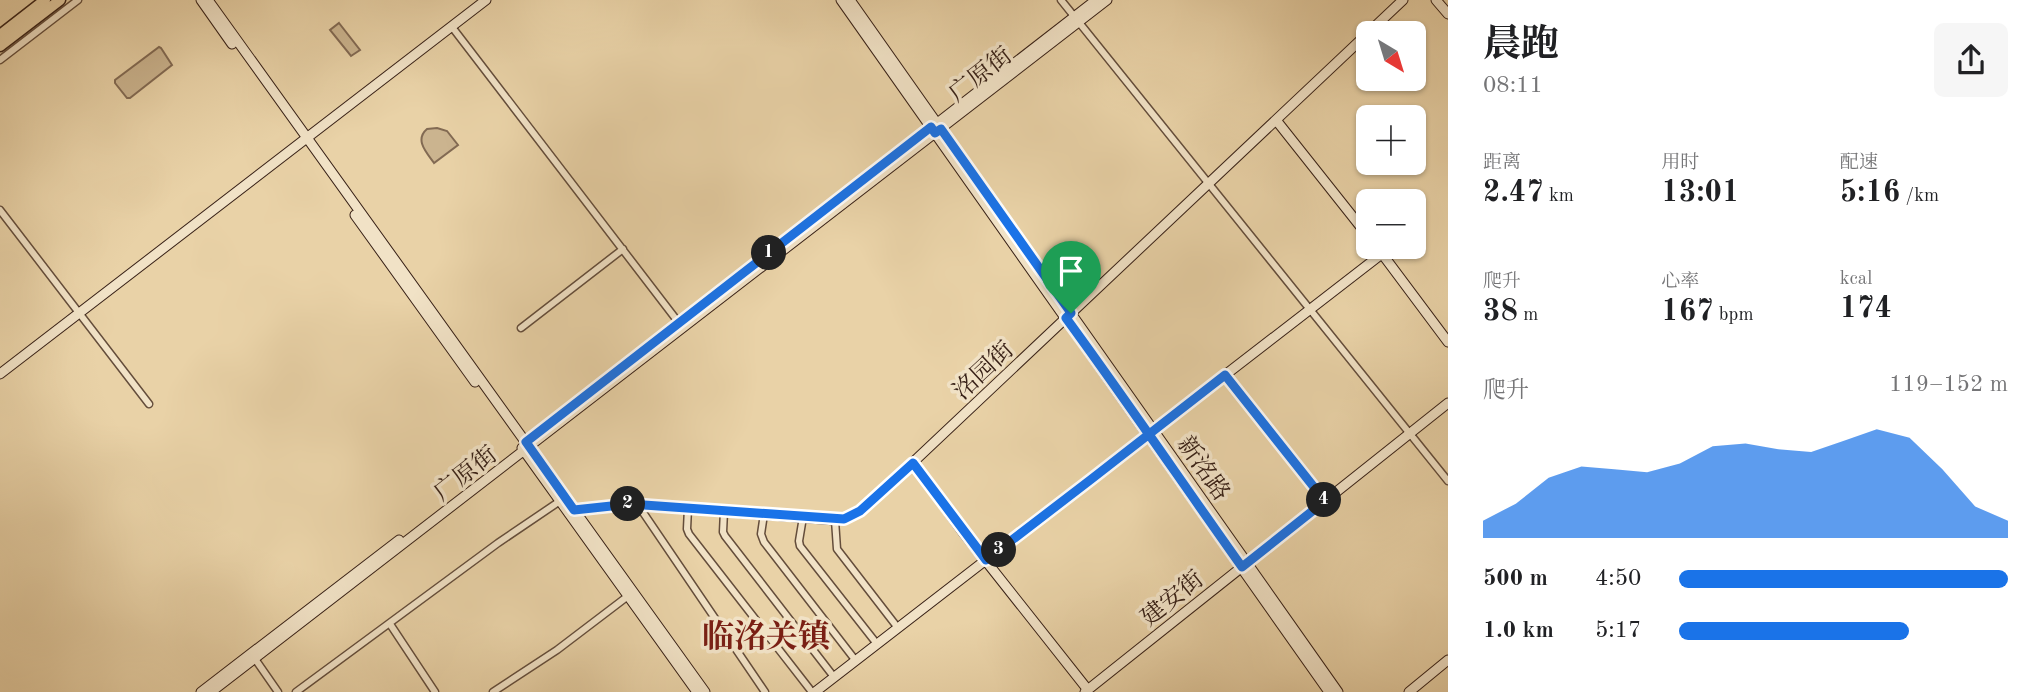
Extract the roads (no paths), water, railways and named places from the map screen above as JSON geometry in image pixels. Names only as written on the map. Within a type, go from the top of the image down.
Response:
[{"type":"main road","points":[[0,35],[45,0]]},
{"type":"main road","points":[[0,46],[60,0]]},
{"type":"street","points":[[0,60],[78,0]]},
{"type":"street","points":[[201,0],[305,140]]},
{"type":"street","points":[[208,0],[525,447],[574,510],[705,692]]},
{"type":"street","points":[[0,374],[486,0]]},
{"type":"street","points":[[841,0],[936,128]]},
{"type":"street","points":[[850,0],[936,128]]},
{"type":"street","points":[[1061,0],[1448,481]]},
{"type":"street","name":"广原街","points":[[201,692],[253,656],[525,447],[1076,19],[1096,0]]},
{"type":"street","name":"广原街","points":[[1076,19],[1107,0]]},
{"type":"street","name":"洺园街","points":[[835,520],[860,511],[913,463],[1403,0]]},
{"type":"street","points":[[1436,0],[1448,14]]},
{"type":"street","points":[[1442,0],[1448,6]]},
{"type":"street","points":[[452,27],[679,323]]},
{"type":"street","points":[[1276,120],[1356,221]]},
{"type":"street","name":"广原街","points":[[525,447],[679,323],[936,128]]},
{"type":"street","name":"新洺路","points":[[936,128],[1244,565],[1338,692]]},
{"type":"street","points":[[0,210],[149,404]]},
{"type":"street","points":[[521,328],[623,249]]},
{"type":"street","points":[[688,508],[689,534],[814,692],[1311,309],[1369,259]]},
{"type":"street","points":[[1387,259],[1448,342]]},
{"type":"street","points":[[1225,375],[1325,501]]},
{"type":"street","name":"建安街","points":[[1086,691],[1448,403]]},
{"type":"street","points":[[525,447],[560,501],[697,692]]},
{"type":"street","points":[[913,463],[1086,691]]},
{"type":"street","points":[[296,692],[498,543],[560,501]]},
{"type":"street","points":[[574,510],[609,505],[638,505],[835,520],[838,551],[898,628]]},
{"type":"street","points":[[638,505],[765,692]]},
{"type":"street","points":[[724,511],[724,535],[834,677]]},
{"type":"street","points":[[764,514],[761,534],[764,542],[856,661]]},
{"type":"street","points":[[803,517],[800,546],[877,644]]},
{"type":"street","name":"新洺路","points":[[1244,565],[1329,692]]},
{"type":"street","points":[[493,692],[557,650],[628,596]]},
{"type":"street","points":[[390,624],[435,692]]},
{"type":"street","points":[[253,656],[278,692]]},
{"type":"street","name":"广原街","points":[[211,692],[253,656]]},
{"type":"street","points":[[1409,692],[1448,660]]},
{"type":"district","name":"临洺关镇","points":[[766,636]]}]
